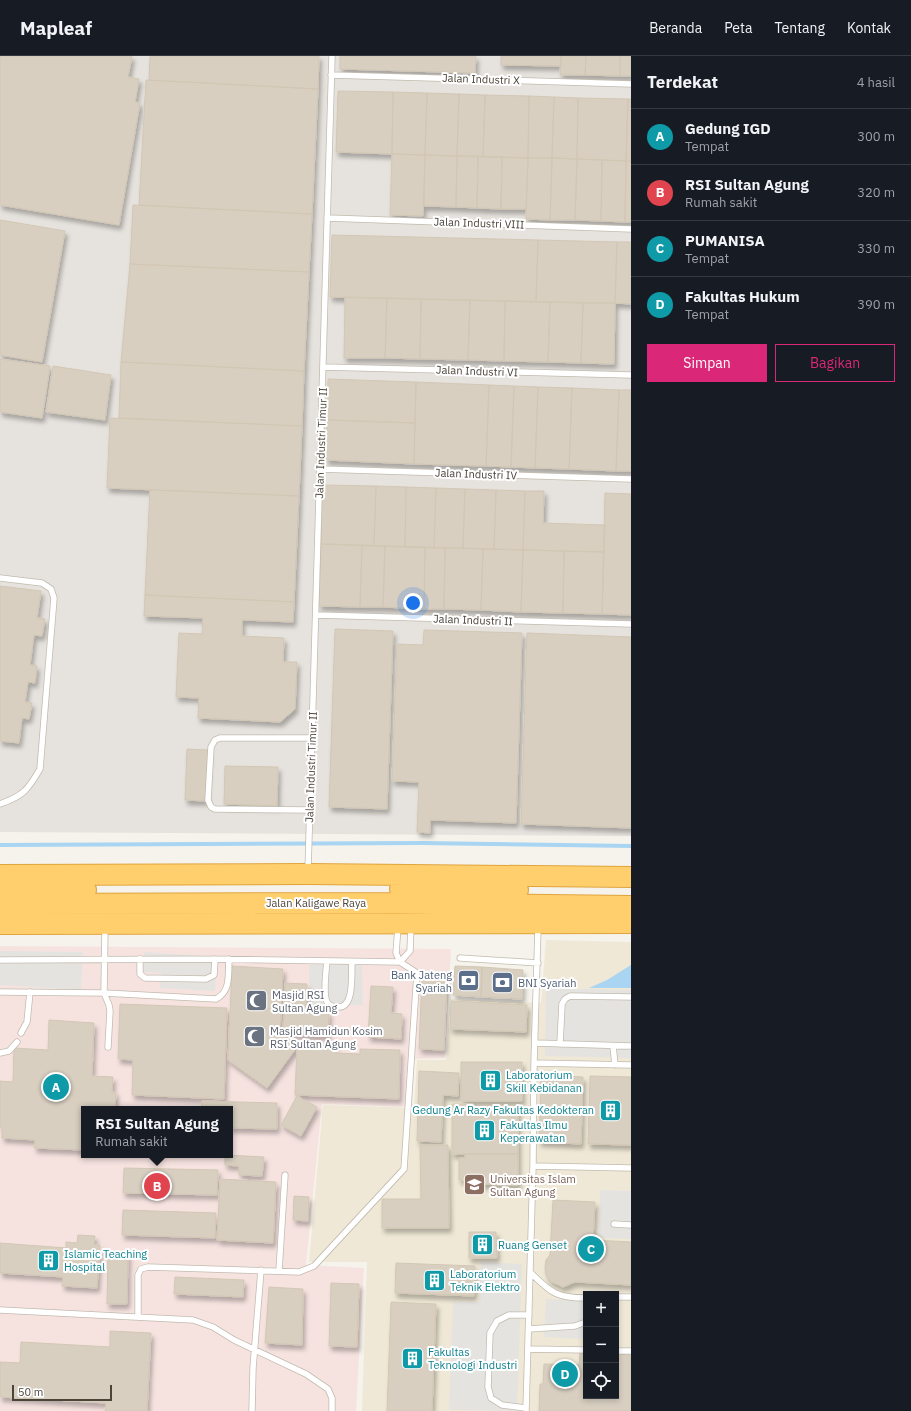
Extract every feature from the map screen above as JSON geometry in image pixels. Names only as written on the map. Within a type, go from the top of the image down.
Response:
[{"type":"highway","points":[[0,875],[308,869],[631,877]]},
{"type":"highway","name":"Jalan Kaligawe Raya","points":[[0,890],[400,896],[631,906]]},
{"type":"highway","name":"Jalan Kaligawe Raya","points":[[0,904],[105,913],[400,896],[631,890]]},
{"type":"highway","points":[[400,896],[403,923]]},
{"type":"highway","points":[[0,924],[105,913],[403,923],[631,923]]},
{"type":"lane","name":"Jalan Industri Timur II","points":[[308,869],[332,56]]},
{"type":"lane","name":"Jalan Industri X","points":[[331,75],[631,84]]},
{"type":"lane","name":"Jalan Industri VIII","points":[[327,218],[631,229]]},
{"type":"lane","name":"Jalan Industri VI","points":[[323,367],[631,375]]},
{"type":"lane","name":"Jalan Industri IV","points":[[320,469],[631,479]]},
{"type":"lane","points":[[0,578],[42,583],[51,589],[54,598],[40,769],[29,788],[18,798],[0,804]]},
{"type":"lane","name":"Jalan Industri II","points":[[316,615],[631,624]]},
{"type":"lane","points":[[310,810],[215,809],[210,807],[208,800],[211,747],[215,740],[220,738],[312,738]]},
{"type":"lane","points":[[105,913],[104,993],[110,1012],[108,1047]]},
{"type":"lane","points":[[400,962],[410,951],[403,923]]},
{"type":"lane","points":[[400,962],[396,953],[403,923]]},
{"type":"lane","points":[[529,1315],[509,1315],[497,1321],[490,1333],[488,1371],[488,1386],[492,1398],[502,1405],[526,1410],[531,1273],[534,1062],[538,923]]},
{"type":"lane","points":[[460,958],[538,963]]},
{"type":"lane","points":[[140,959],[140,974],[145,978],[206,979],[214,975],[215,959]]},
{"type":"lane","points":[[0,960],[229,959],[400,962],[417,973],[404,1169],[314,1266],[298,1272],[148,1267],[141,1269],[138,1275],[138,1317]]},
{"type":"lane","points":[[0,992],[104,993],[216,998],[223,995],[227,988],[229,959]]},
{"type":"lane","points":[[327,961],[326,997],[328,1003],[333,1007],[341,1007],[347,1004],[350,998],[352,962]]},
{"type":"lane","points":[[21,1033],[27,1022],[30,992]]},
{"type":"lane","points":[[560,1044],[562,1004],[565,999],[570,996],[631,997]]},
{"type":"lane","points":[[0,1053],[9,1051],[17,1042]]},
{"type":"lane","points":[[535,1043],[631,1046]]},
{"type":"lane","points":[[613,1046],[614,1065]]},
{"type":"lane","points":[[534,1062],[631,1065]]},
{"type":"lane","points":[[533,1166],[631,1168]]},
{"type":"lane","points":[[278,1271],[286,1175]]},
{"type":"lane","points":[[614,1224],[631,1225]]},
{"type":"lane","points":[[252,1411],[253,1368],[256,1350],[261,1270]]},
{"type":"lane","points":[[531,1273],[550,1292],[569,1298],[583,1298]]},
{"type":"lane","points":[[619,1297],[631,1297]]},
{"type":"lane","points":[[0,1310],[193,1320],[306,1374],[328,1389],[332,1398],[332,1411]]},
{"type":"lane","points":[[529,1329],[575,1326],[583,1323]]},
{"type":"lane","points":[[529,1349],[583,1350]]},
{"type":"lane","points":[[619,1351],[631,1351]]},
{"type":"shaded area","points":[[0,56],[631,56],[631,836],[0,832]]},
{"type":"shaded area","name":"Universitas Islam Sultan Agung","points":[[546,940],[631,942],[631,1411],[362,1411],[367,1262],[309,1262],[323,1105],[414,1108],[417,1060],[446,1060],[450,999],[541,1003]]},
{"type":"shaded area","points":[[0,946],[451,949],[445,1058],[414,1059],[412,1107],[322,1104],[306,1265],[364,1268],[356,1411],[0,1411]]},
{"type":"shaded area","points":[[0,951],[83,952],[81,990],[0,985]]},
{"type":"shaded area","points":[[144,952],[217,957],[215,991],[160,988],[161,973],[143,972]]},
{"type":"shaded area","points":[[362,964],[363,1005],[310,1006],[309,965]]},
{"type":"shaded area","points":[[546,988],[631,990],[631,1058],[545,1056]]},
{"type":"shaded area","points":[[600,1190],[631,1191],[631,1239],[599,1238]]},
{"type":"shaded area","points":[[481,1262],[522,1264],[517,1411],[449,1410],[453,1302],[479,1302]]},
{"type":"shaded area","points":[[546,1299],[583,1301],[583,1339],[544,1337]]},
{"type":"water","points":[[631,965],[631,988],[589,988],[607,980]]},
{"type":"building","points":[[0,56],[132,56],[128,77],[139,79],[135,102],[140,103],[119,225],[0,205]]},
{"type":"building","points":[[150,56],[319,56],[318,89],[149,80]]},
{"type":"building","points":[[340,56],[476,56],[475,73],[340,69]]},
{"type":"building","points":[[501,56],[561,56],[561,66],[501,65]]},
{"type":"building","points":[[561,56],[586,56],[585,75],[560,75]]},
{"type":"building","points":[[586,56],[620,56],[620,76],[585,75]]},
{"type":"building","points":[[620,56],[631,56],[631,76],[620,76]]},
{"type":"building","points":[[146,80],[318,89],[312,214],[139,205]]},
{"type":"building","points":[[338,91],[393,92],[392,154],[336,152]]},
{"type":"building","points":[[393,92],[427,93],[425,155],[392,154]]},
{"type":"building","points":[[427,93],[459,94],[457,156],[425,155]]},
{"type":"building","points":[[459,94],[485,95],[483,157],[457,156]]},
{"type":"building","points":[[485,95],[529,96],[528,158],[483,157]]},
{"type":"building","points":[[529,96],[554,97],[552,158],[528,158]]},
{"type":"building","points":[[554,97],[578,98],[577,159],[552,158]]},
{"type":"building","points":[[578,98],[628,99],[626,161],[577,159]]},
{"type":"building","points":[[628,99],[631,99],[631,161],[626,161]]},
{"type":"building","points":[[392,154],[425,155],[423,216],[390,215]]},
{"type":"building","points":[[425,155],[457,156],[456,207],[424,206]]},
{"type":"building","points":[[457,156],[478,156],[477,208],[456,207]]},
{"type":"building","points":[[478,156],[502,157],[501,209],[477,208]]},
{"type":"building","points":[[502,157],[528,158],[526,209],[501,209]]},
{"type":"building","points":[[528,158],[552,158],[550,220],[526,219]]},
{"type":"building","points":[[552,158],[577,159],[575,220],[550,220]]},
{"type":"building","points":[[577,159],[602,160],[601,221],[575,220]]},
{"type":"building","points":[[602,160],[626,161],[625,222],[601,221]]},
{"type":"building","points":[[626,161],[631,161],[631,222],[625,222]]},
{"type":"building","points":[[133,205],[312,214],[309,272],[130,264]]},
{"type":"building","points":[[0,220],[65,231],[42,362],[0,355]]},
{"type":"building","points":[[332,235],[538,240],[536,302],[330,297]]},
{"type":"building","points":[[538,240],[617,242],[615,303],[536,302]]},
{"type":"building","points":[[617,242],[631,242],[631,304],[615,303]]},
{"type":"building","points":[[130,264],[309,272],[304,371],[121,362]]},
{"type":"building","points":[[345,297],[387,298],[385,358],[344,358]]},
{"type":"building","points":[[387,298],[421,299],[420,359],[385,358]]},
{"type":"building","points":[[421,299],[470,300],[468,360],[420,359]]},
{"type":"building","points":[[470,300],[505,301],[504,361],[468,360]]},
{"type":"building","points":[[505,301],[550,302],[548,362],[504,361]]},
{"type":"building","points":[[550,302],[583,303],[581,363],[548,362]]},
{"type":"building","points":[[583,303],[615,303],[614,364],[581,363]]},
{"type":"building","points":[[0,359],[50,366],[42,418],[0,412]]},
{"type":"building","points":[[121,362],[304,371],[302,426],[119,418]]},
{"type":"building","points":[[53,366],[111,375],[105,420],[46,412]]},
{"type":"building","points":[[328,379],[416,382],[415,423],[327,420]]},
{"type":"building","points":[[416,382],[489,385],[486,466],[414,464]]},
{"type":"building","points":[[489,385],[514,386],[511,467],[486,466]]},
{"type":"building","points":[[514,386],[538,387],[535,468],[511,467]]},
{"type":"building","points":[[538,387],[572,388],[569,469],[535,468]]},
{"type":"building","points":[[572,388],[619,390],[616,471],[569,469]]},
{"type":"building","points":[[619,390],[631,390],[631,471],[616,471]]},
{"type":"building","points":[[110,418],[302,426],[299,496],[107,488]]},
{"type":"building","points":[[327,420],[415,423],[414,464],[326,460]]},
{"type":"building","points":[[322,485],[376,486],[374,546],[321,544]]},
{"type":"building","points":[[376,486],[406,487],[405,547],[374,546]]},
{"type":"building","points":[[406,487],[436,488],[434,548],[405,547]]},
{"type":"building","points":[[436,488],[465,489],[463,548],[434,548]]},
{"type":"building","points":[[465,489],[496,490],[494,549],[463,548]]},
{"type":"building","points":[[150,490],[299,496],[294,602],[145,595]]},
{"type":"building","points":[[496,490],[525,491],[523,550],[494,549]]},
{"type":"building","points":[[525,491],[544,491],[543,523],[605,525],[604,552],[523,550]]},
{"type":"building","points":[[605,493],[631,494],[631,615],[602,614]]},
{"type":"building","points":[[321,544],[362,545],[360,607],[319,606]]},
{"type":"building","points":[[362,545],[385,546],[383,607],[360,607]]},
{"type":"building","points":[[385,546],[425,547],[424,609],[383,607]]},
{"type":"building","points":[[425,547],[445,548],[444,609],[424,609]]},
{"type":"building","points":[[445,548],[483,549],[481,610],[444,609]]},
{"type":"building","points":[[483,549],[523,550],[521,612],[481,610]]},
{"type":"building","points":[[523,550],[564,551],[563,613],[521,612]]},
{"type":"building","points":[[564,551],[604,552],[602,614],[563,613]]},
{"type":"building","points":[[0,586],[41,591],[37,618],[45,619],[42,636],[34,635],[30,665],[37,666],[35,683],[28,682],[25,702],[32,703],[29,719],[22,718],[19,743],[0,741]]},
{"type":"building","points":[[145,595],[294,602],[293,622],[242,620],[242,636],[284,638],[283,662],[297,662],[295,709],[280,722],[198,718],[199,698],[176,697],[179,633],[202,634],[203,618],[144,616]]},
{"type":"building","points":[[335,629],[393,631],[387,809],[329,807]]},
{"type":"building","points":[[424,630],[522,633],[516,823],[430,820],[430,833],[417,832],[419,782],[392,781],[397,644],[423,645]]},
{"type":"building","points":[[527,633],[631,637],[631,828],[521,824]]},
{"type":"building","points":[[187,749],[208,750],[205,801],[185,800]]},
{"type":"building","points":[[225,766],[278,767],[277,806],[224,804]]},
{"type":"building","name":"Masjid RSI Sultan Agung","points":[[232,966],[283,969],[280,1034],[297,1047],[267,1088],[228,1060]]},
{"type":"building","name":"Bank Jateng Syariah","points":[[455,966],[482,967],[481,997],[453,995]]},
{"type":"building","name":"BNI Syariah","points":[[482,967],[523,970],[522,999],[481,997]]},
{"type":"building","points":[[422,978],[447,979],[444,1050],[419,1049]]},
{"type":"building","points":[[285,983],[307,984],[306,1011],[329,1012],[328,1036],[283,1034]]},
{"type":"building","points":[[371,986],[393,987],[391,1013],[402,1014],[401,1039],[368,1037]]},
{"type":"building","points":[[451,1001],[527,1005],[526,1032],[450,1029]]},
{"type":"building","points":[[120,1004],[227,1008],[224,1099],[132,1095],[133,1060],[118,1059]]},
{"type":"building","points":[[49,1020],[94,1023],[92,1076],[113,1077],[112,1092],[116,1092],[115,1106],[81,1106],[81,1150],[34,1148],[35,1140],[2,1138],[2,1127],[0,1127],[0,1081],[13,1082],[14,1048],[48,1050]]},
{"type":"building","points":[[304,1044],[323,1045],[323,1047],[336,1048],[336,1053],[360,1054],[360,1049],[400,1050],[399,1099],[295,1095],[297,1047],[304,1047]]},
{"type":"building","name":"Laboratorium Skill Kebidanan","points":[[461,1062],[522,1062],[522,1101],[461,1101]]},
{"type":"building","points":[[419,1071],[459,1073],[458,1096],[443,1095],[441,1142],[417,1141]]},
{"type":"building","points":[[541,1075],[583,1077],[581,1144],[539,1142]]},
{"type":"building","name":"Gedung Ar Razy Fakultas Kedokteran","points":[[590,1076],[631,1077],[631,1145],[588,1144]]},
{"type":"building","points":[[297,1096],[317,1107],[301,1136],[281,1125]]},
{"type":"building","points":[[202,1101],[277,1103],[277,1129],[233,1128],[233,1106],[201,1106]]},
{"type":"building","name":"Fakultas Ilmu Keperawatan","points":[[452,1104],[473,1104],[473,1107],[518,1107],[518,1154],[452,1154]]},
{"type":"building","points":[[420,1145],[448,1145],[449,1228],[382,1228],[382,1199],[421,1199]]},
{"type":"building","points":[[465,1154],[518,1154],[518,1185],[465,1184],[465,1180],[459,1180],[459,1158],[465,1158]]},
{"type":"building","points":[[233,1155],[264,1157],[262,1176],[239,1175],[239,1166],[225,1165],[225,1158],[233,1158]]},
{"type":"building","points":[[124,1168],[218,1170],[217,1195],[123,1193]]},
{"type":"building","points":[[220,1179],[276,1182],[273,1243],[217,1240]]},
{"type":"building","points":[[294,1196],[309,1197],[308,1221],[293,1220]]},
{"type":"building","points":[[553,1200],[595,1202],[593,1240],[631,1242],[631,1285],[575,1282],[563,1287],[550,1281],[546,1275],[545,1267],[546,1260],[550,1255]]},
{"type":"building","points":[[123,1210],[216,1213],[215,1238],[122,1235]]},
{"type":"building","name":"Ruang Genset","points":[[469,1232],[496,1232],[497,1258],[469,1258]]},
{"type":"building","name":"Islamic Teaching Hospital","points":[[78,1235],[95,1236],[94,1245],[100,1245],[97,1288],[62,1286],[63,1277],[0,1273],[0,1243],[66,1248],[66,1242],[77,1243]]},
{"type":"building","points":[[108,1254],[128,1254],[127,1304],[107,1304]]},
{"type":"building","name":"Laboratorium Teknik Elektro","points":[[396,1263],[475,1266],[474,1296],[395,1293]]},
{"type":"building","points":[[175,1277],[244,1280],[243,1297],[174,1294]]},
{"type":"building","points":[[331,1283],[359,1284],[357,1347],[329,1346]]},
{"type":"building","points":[[269,1287],[303,1289],[302,1345],[265,1343]]},
{"type":"building","name":"Fakultas Teknologi Industri","points":[[391,1302],[436,1304],[432,1411],[387,1411]]},
{"type":"building","points":[[110,1331],[151,1333],[147,1411],[105,1411],[106,1403],[0,1397],[0,1362],[20,1363],[21,1342],[110,1347]]},
{"type":"building","points":[[580,1353],[583,1353],[583,1399],[619,1399],[619,1354],[631,1355],[631,1411],[539,1411],[540,1384],[543,1384],[544,1364],[579,1365]]},
{"type":"waterway","points":[[0,845],[421,843],[631,846]]},
{"type":"place","name":"Bank Jateng Syariah","points":[[468,981]]},
{"type":"place","name":"BNI Syariah","points":[[502,983]]},
{"type":"place","name":"Masjid RSI Sultan Agung","points":[[256,1001]]},
{"type":"place","name":"Masjid Hamidun Kosim RSI Sultan Agung","points":[[255,1037]]},
{"type":"place","name":"Laboratorium Skill Kebidanan","points":[[491,1081]]},
{"type":"place","name":"Gedung IGD","points":[[56,1087]]},
{"type":"place","name":"Gedung Ar Razy Fakultas Kedokteran","points":[[610,1110]]},
{"type":"place","name":"Fakultas Ilmu Keperawatan","points":[[485,1131]]},
{"type":"place","name":"Universitas Islam Sultan Agung","points":[[474,1185]]},
{"type":"place","name":"RSI Sultan Agung","points":[[157,1186]]},
{"type":"place","name":"Ruang Genset","points":[[483,1245]]},
{"type":"place","name":"PUMANISA","points":[[591,1249]]},
{"type":"place","name":"Islamic Teaching Hospital","points":[[49,1260]]},
{"type":"place","name":"Laboratorium Teknik Elektro","points":[[435,1280]]},
{"type":"place","name":"Fakultas Teknologi Industri","points":[[412,1358]]},
{"type":"place","name":"Fakultas Hukum","points":[[565,1374]]}]
